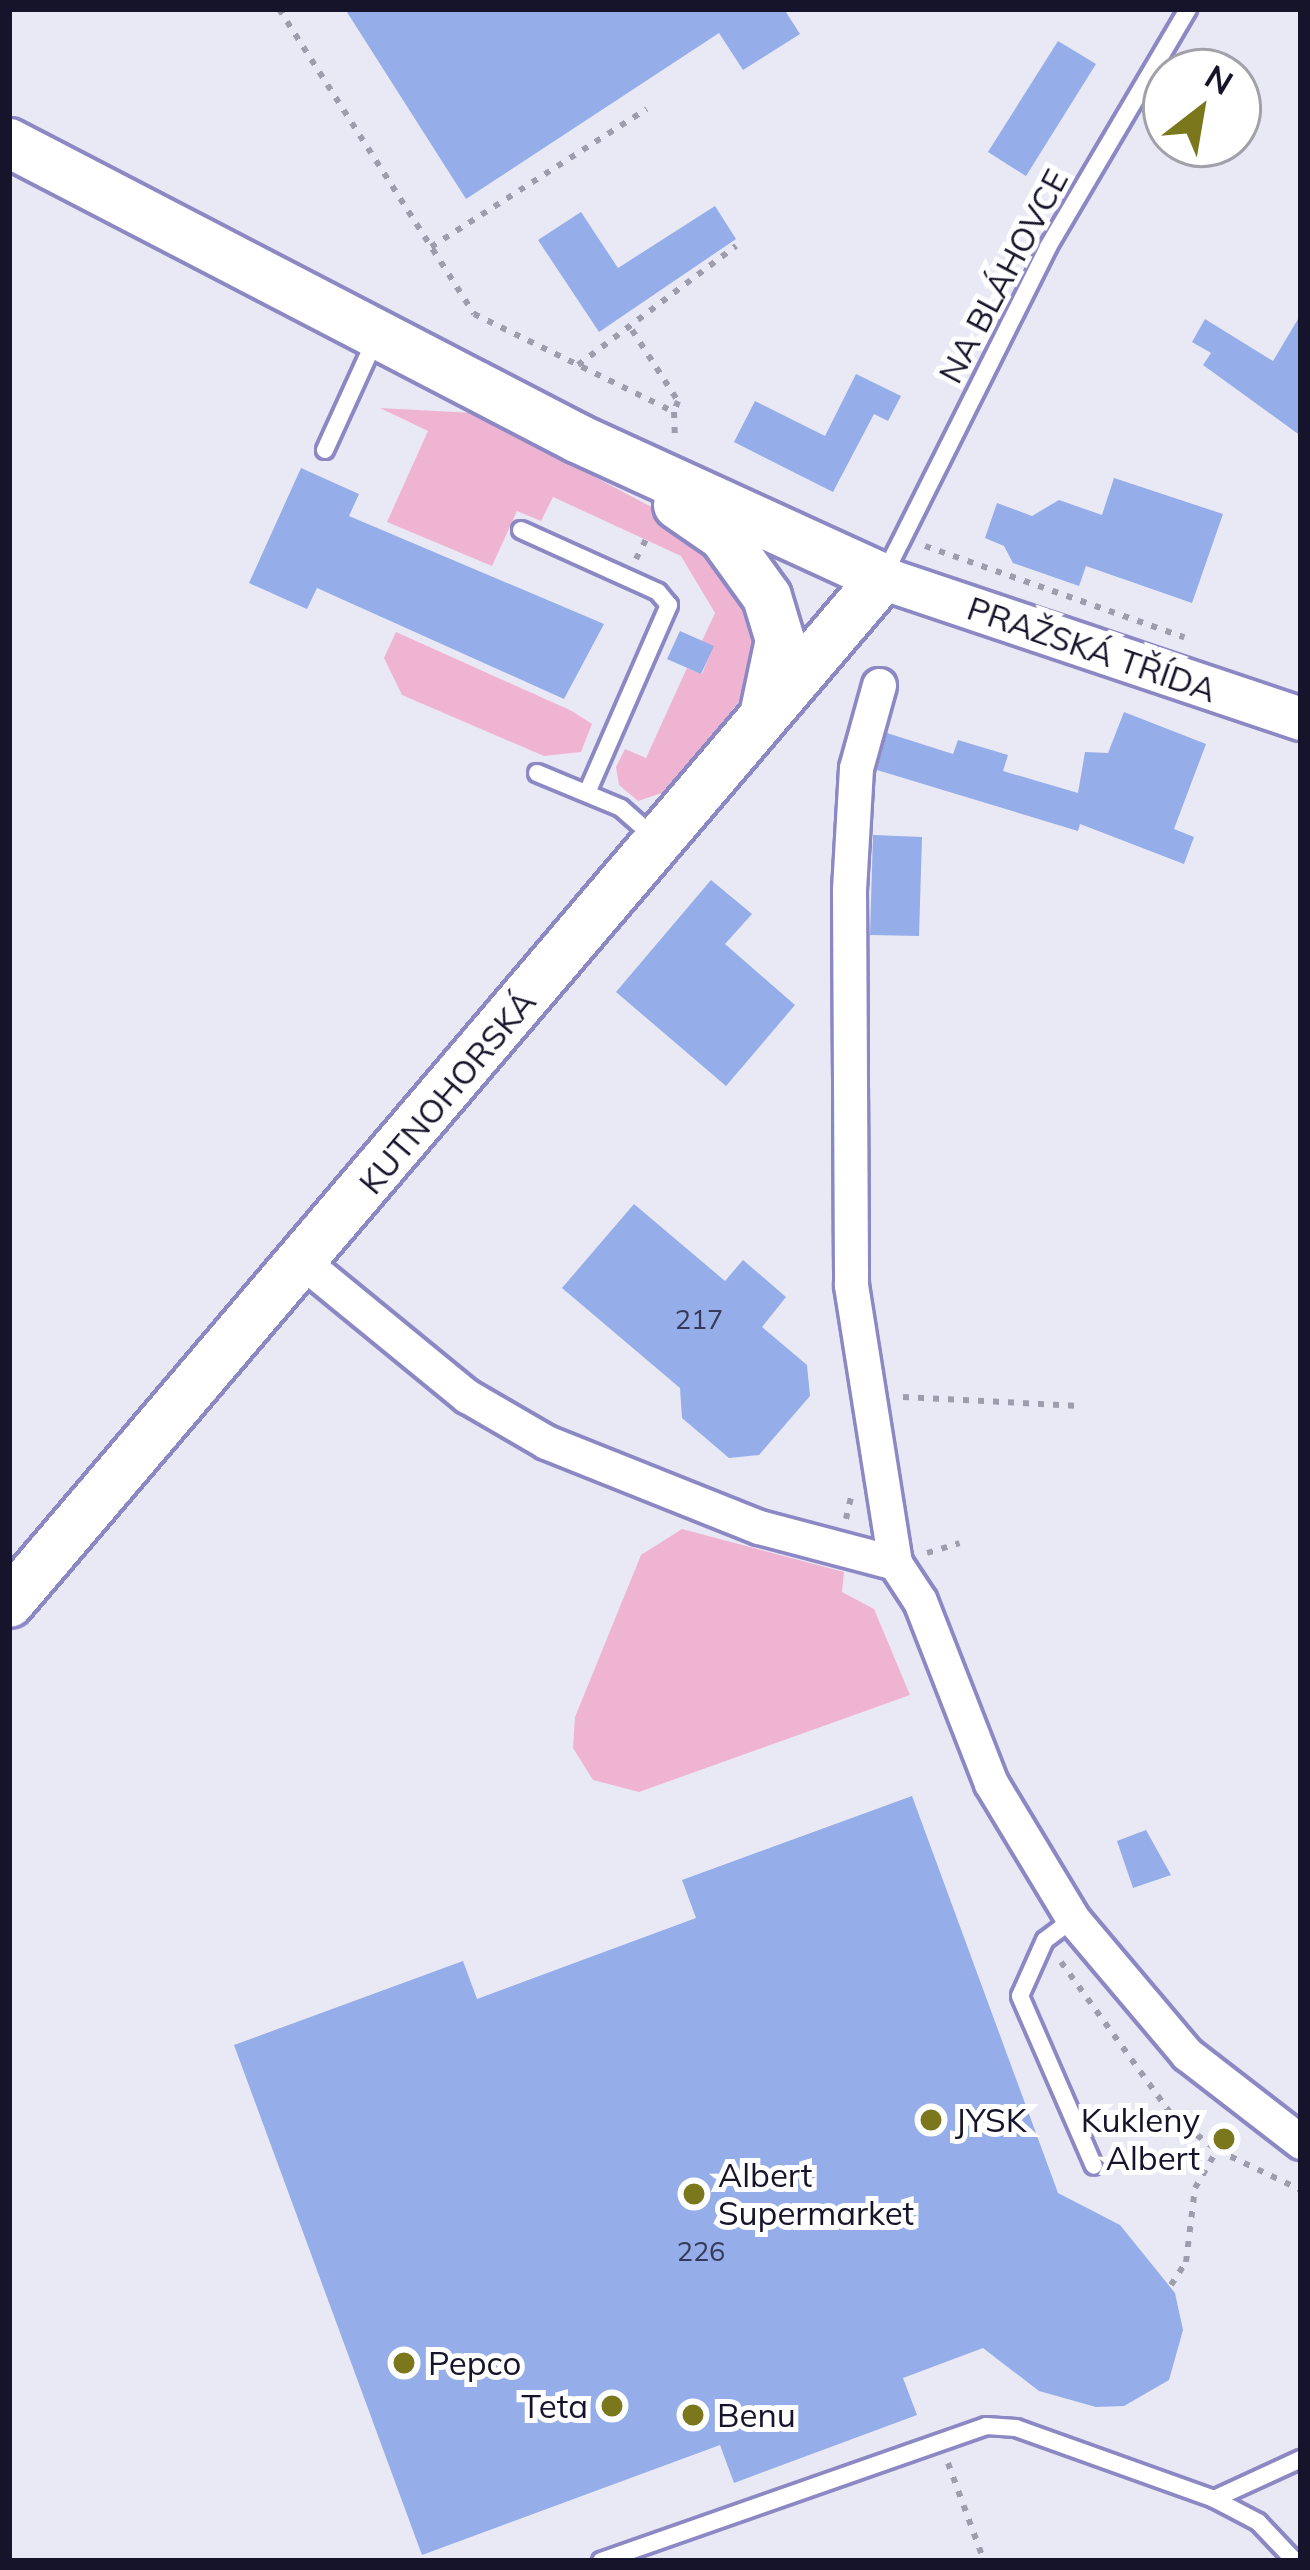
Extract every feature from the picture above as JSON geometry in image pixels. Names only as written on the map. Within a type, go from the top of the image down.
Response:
[{"type":"main road","points":[[9,120],[83,183]]},
{"type":"main road","points":[[9,143],[579,439],[701,519],[756,578],[775,618],[779,663],[748,736]]},
{"type":"main road","points":[[9,155],[83,183]]},
{"type":"main road","points":[[579,439],[892,558]]},
{"type":"main road","name":"KUTNOHORSKÁ","points":[[9,1604],[748,736],[892,558]]},
{"type":"street","name":"PRAŽSKÁ TŘÍDA","points":[[892,558],[1301,719]]},
{"type":"street","points":[[879,685],[856,768],[849,890],[851,1285],[895,1563],[920,1601],[991,1784],[1073,1918],[1187,2054],[1301,2142]]},
{"type":"street","points":[[303,1262],[467,1396],[546,1442],[759,1527],[895,1563]]},
{"type":"lane","name":"NA BLÁHOVCE","points":[[892,558],[1048,247],[1188,9]]},
{"type":"lane","points":[[325,450],[377,335]]},
{"type":"lane","points":[[521,530],[625,578],[669,605],[587,793]]},
{"type":"lane","points":[[537,772],[621,808],[659,841]]},
{"type":"lane","points":[[1073,1918],[1046,1940],[1020,1996],[1094,2166]]},
{"type":"lane","points":[[601,2561],[1000,2425],[1214,2499],[1258,2522],[1295,2561]]},
{"type":"lane","points":[[1214,2499],[1301,2459]]},
{"type":"path","points":[[279,9],[474,314],[674,412]]},
{"type":"path","points":[[431,247],[647,109]]},
{"type":"path","points":[[578,365],[632,330],[655,302],[736,246]]},
{"type":"path","points":[[632,330],[677,401],[675,441],[691,455]]},
{"type":"path","points":[[625,578],[652,528]]},
{"type":"path","points":[[892,558],[1196,640]]},
{"type":"path","points":[[868,1396],[1079,1406]]},
{"type":"path","points":[[1171,2285],[1186,2262],[1195,2188],[1217,2150]]},
{"type":"path","points":[[941,2444],[984,2561]]},
{"type":"shaded area","points":[[380,408],[474,413],[661,512],[706,547],[759,624],[745,694],[668,791],[638,801],[619,785],[616,767],[625,749],[646,758],[687,668],[702,674],[713,647],[702,641],[715,613],[681,556],[553,497],[541,521],[517,511],[492,566],[387,522],[428,431]]},
{"type":"shaded area","points":[[396,632],[572,711],[592,724],[581,752],[544,756],[402,695],[384,658]]},
{"type":"shaded area","points":[[682,1529],[844,1572],[842,1592],[874,1609],[910,1695],[639,1792],[593,1780],[573,1748],[575,1717],[641,1555]]},
{"type":"building","points":[[345,9],[784,9],[800,34],[743,70],[719,33],[466,199]]},
{"type":"building","points":[[1058,41],[1096,64],[1026,176],[988,152]]},
{"type":"building","points":[[715,206],[736,239],[599,332],[538,240],[581,212],[618,268]]},
{"type":"building","points":[[1301,314],[1301,436],[1203,365],[1211,353],[1192,342],[1205,319],[1273,361]]},
{"type":"building","points":[[856,374],[901,396],[888,421],[874,414],[833,492],[734,442],[755,401],[825,436]]},
{"type":"building","points":[[301,468],[359,494],[349,516],[604,624],[564,699],[317,588],[307,609],[249,583]]},
{"type":"building","points":[[1114,478],[1223,514],[1192,603],[1086,566],[1079,586],[1013,563],[1004,546],[985,538],[997,503],[1032,516],[1059,500],[1102,515]]},
{"type":"building","points":[[680,631],[714,646],[701,674],[667,659]]},
{"type":"building","points":[[1124,712],[1206,744],[1174,829],[1194,837],[1184,864],[1080,824],[1078,831],[877,770],[887,733],[953,754],[958,740],[1008,755],[1003,771],[1078,793],[1085,752],[1108,753]]},
{"type":"building","points":[[873,835],[922,837],[919,936],[870,935]]},
{"type":"building","points":[[711,880],[752,914],[725,944],[795,1005],[726,1086],[616,992]]},
{"type":"building","points":[[634,1204],[725,1281],[743,1260],[786,1297],[762,1327],[807,1365],[810,1396],[759,1455],[729,1458],[682,1418],[680,1388],[562,1288]]},
{"type":"building","points":[[912,1796],[1058,2193],[1120,2225],[1175,2293],[1183,2330],[1169,2380],[1124,2406],[1096,2407],[1039,2391],[983,2348],[903,2378],[917,2415],[734,2483],[720,2445],[422,2555],[234,2045],[463,1961],[477,1999],[696,1918],[682,1880]]},
{"type":"building","points":[[1146,1830],[1171,1875],[1133,1888],[1117,1841]]},
{"type":"place","name":"JYSK","points":[[931,2120]]},
{"type":"place","name":"Kukleny Albert","points":[[1224,2139]]},
{"type":"place","name":"Albert Supermarket","points":[[694,2194]]},
{"type":"place","name":"Pepco","points":[[404,2363]]},
{"type":"place","name":"Teta","points":[[612,2406]]},
{"type":"place","name":"Benu","points":[[693,2415]]}]
